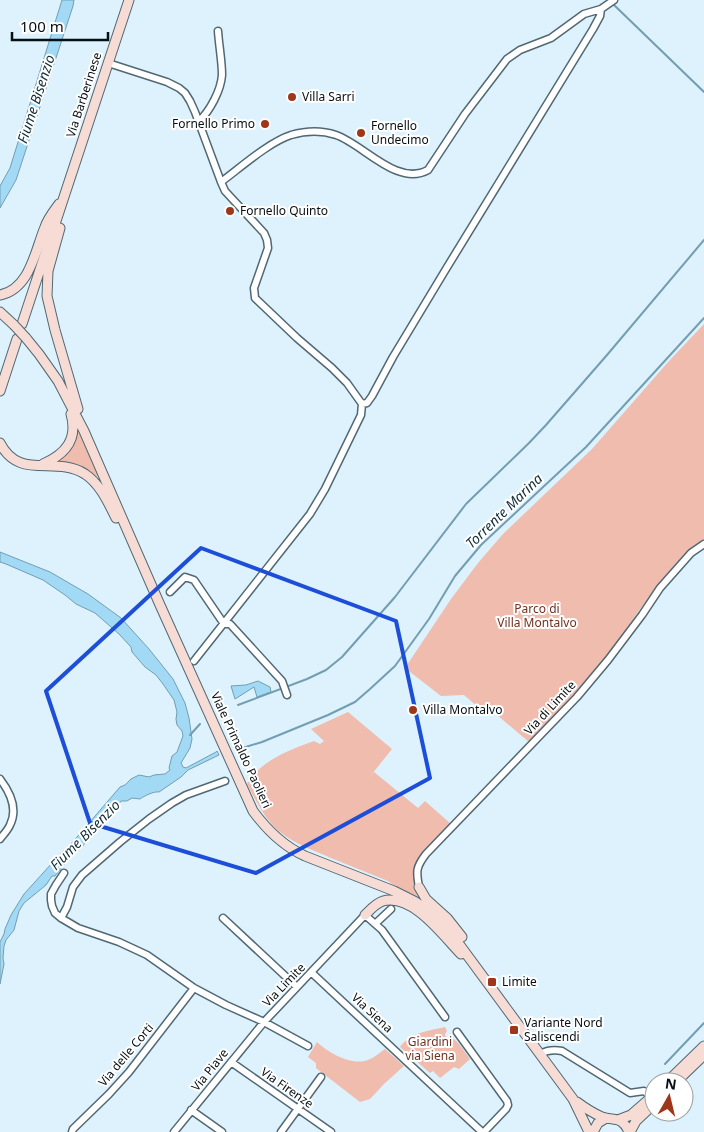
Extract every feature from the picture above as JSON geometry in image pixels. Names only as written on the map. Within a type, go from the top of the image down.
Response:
[{"type":"main road","name":"Via Barberinese","points":[[64,198],[128,0]]},
{"type":"main road","points":[[0,295],[10,292],[15,288],[26,274],[48,220],[64,198]]},
{"type":"main road","points":[[18,324],[64,198]]},
{"type":"main road","points":[[64,198],[62,220],[48,271],[47,296],[84,431]]},
{"type":"main road","name":"Viale Primaldo Paolieri","points":[[0,312],[18,324],[21,338],[50,369],[66,394],[253,810],[270,832],[293,850],[394,891],[422,906],[436,917],[447,928],[574,1099],[591,1132],[596,1125],[606,1118]]},
{"type":"main road","points":[[0,391],[21,338]]},
{"type":"main road","points":[[41,465],[62,453],[70,441],[73,422],[66,394]]},
{"type":"main road","points":[[0,443],[7,454],[18,462],[34,466],[64,466],[78,470],[89,477],[101,491],[137,552]]},
{"type":"main road","points":[[419,886],[426,899],[450,922],[468,946],[474,964]]},
{"type":"main road","points":[[365,915],[376,904],[385,900],[398,901],[427,918],[462,956],[474,964]]},
{"type":"main road","points":[[677,1072],[704,1046]]},
{"type":"main road","points":[[686,1072],[704,1055]]},
{"type":"main road","name":"Viale Primaldo Paolieri","points":[[574,1099],[587,1110],[606,1118],[618,1120]]},
{"type":"main road","points":[[618,1120],[631,1115],[644,1105]]},
{"type":"main road","points":[[618,1120],[624,1123],[629,1132],[644,1110]]},
{"type":"street","points":[[221,182],[275,142],[292,135],[312,131],[338,136],[392,168],[407,174],[421,174],[428,170],[465,114],[507,59],[520,50],[551,38],[584,14],[604,8],[614,0]]},
{"type":"street","points":[[362,404],[367,403],[372,396],[393,357],[604,8]]},
{"type":"street","points":[[199,121],[208,111],[221,82],[222,73],[218,31]]},
{"type":"street","points":[[108,63],[167,82],[185,93],[199,121],[225,191],[266,237],[268,244],[267,252],[254,288],[255,298],[347,383],[362,404],[361,415],[325,489],[310,514],[194,661]]},
{"type":"street","name":"Via di Limite","points":[[419,886],[416,875],[419,864],[426,854],[576,697],[608,660],[660,588],[691,553],[704,544]]},
{"type":"street","points":[[170,592],[185,578],[194,580],[224,624]]},
{"type":"street","points":[[224,624],[230,624],[282,681],[287,695]]},
{"type":"street","points":[[0,779],[6,787],[13,806],[9,827],[0,839]]},
{"type":"street","points":[[64,873],[53,888],[51,900],[56,913],[61,918],[67,907],[73,886],[82,875],[120,842],[148,819],[172,803],[186,795],[225,781]]},
{"type":"street","points":[[375,924],[391,909]]},
{"type":"street","points":[[365,915],[382,930],[445,1017]]},
{"type":"street","name":"Via Limite","points":[[61,918],[78,928],[119,942],[147,955],[194,988],[264,1022],[365,915]]},
{"type":"street","points":[[223,918],[297,987]]},
{"type":"street","name":"Via Siena","points":[[312,973],[483,1132],[508,1105],[505,1097],[457,1032]]},
{"type":"street","name":"Via delle Corti","points":[[72,1132],[129,1072],[194,988]]},
{"type":"street","points":[[264,1022],[308,1046]]},
{"type":"street","name":"Via Piave","points":[[174,1132],[264,1022]]},
{"type":"street","points":[[540,1054],[546,1050],[562,1051],[630,1093],[644,1092]]},
{"type":"street","name":"Via Firenze","points":[[230,1062],[331,1132]]},
{"type":"street","points":[[281,1132],[321,1076]]},
{"type":"street","points":[[191,1110],[222,1132]]},
{"type":"highlighted area","points":[[201,548],[396,621],[430,778],[256,873],[90,823],[46,691]]},
{"type":"green space","name":"Parco di Villa Montalvo","points":[[704,324],[704,540],[675,565],[663,579],[588,679],[529,742],[491,710],[485,713],[464,695],[441,696],[405,668],[451,599],[503,534],[592,449]]},
{"type":"green space","points":[[78,431],[98,475],[97,477],[76,466],[57,461]]},
{"type":"green space","points":[[348,712],[392,749],[368,779],[374,772],[418,808],[425,801],[451,824],[417,864],[419,897],[396,887],[388,881],[311,849],[286,836],[265,816],[247,784],[260,768],[277,757],[314,741],[320,744],[324,741],[311,729]]},
{"type":"green space","name":"Giardini via Siena","points":[[445,1027],[447,1031],[445,1034],[446,1039],[449,1041],[454,1039],[470,1059],[459,1069],[454,1067],[440,1078],[433,1071],[430,1073],[400,1047],[415,1035]]},
{"type":"green space","points":[[317,1042],[334,1054],[355,1061],[370,1059],[385,1049],[404,1066],[370,1099],[360,1102],[316,1068],[316,1063],[308,1057]]},
{"type":"water","name":"Fiume Bisenzio","points":[[62,0],[74,0],[73,6],[16,180],[0,208],[0,186],[10,168]]},
{"type":"water","name":"Fiume Bisenzio","points":[[0,552],[50,572],[88,594],[121,618],[173,679],[185,703],[192,739],[190,748],[181,763],[183,767],[186,768],[217,751],[219,755],[188,770],[159,792],[146,795],[140,799],[132,798],[127,801],[121,801],[108,820],[71,856],[55,876],[52,876],[46,885],[24,903],[19,911],[14,930],[4,946],[4,964],[0,984],[0,942],[11,915],[24,894],[65,851],[120,787],[139,775],[149,777],[165,774],[170,770],[172,756],[177,752],[183,736],[182,731],[177,725],[177,712],[174,700],[156,675],[145,667],[119,634],[95,613],[76,604],[43,580],[0,562]]},
{"type":"water","points":[[258,681],[270,687],[271,692],[257,697],[254,687],[235,699],[231,686],[246,685]]},
{"type":"waterway","points":[[613,4],[704,92]]},
{"type":"waterway","points":[[238,705],[307,679],[326,670],[342,657],[395,597],[466,504],[546,425],[704,240]]},
{"type":"waterway","name":"Torrente Marina","points":[[239,749],[262,742],[355,702],[395,666],[429,619],[455,576],[481,545],[586,447],[704,318]]},
{"type":"waterway","points":[[190,735],[200,724]]},
{"type":"waterway","points":[[665,1064],[704,1023]]},
{"type":"place","name":"Villa Sarri","points":[[292,97]]},
{"type":"place","name":"Fornello Primo","points":[[265,124]]},
{"type":"place","name":"Fornello Undecimo","points":[[361,133]]},
{"type":"place","name":"Fornello Quinto","points":[[230,211]]},
{"type":"place","name":"Villa Montalvo","points":[[413,710]]},
{"type":"place","name":"Limite","points":[[492,982]]},
{"type":"place","name":"Variante Nord Saliscendi","points":[[514,1030]]}]
